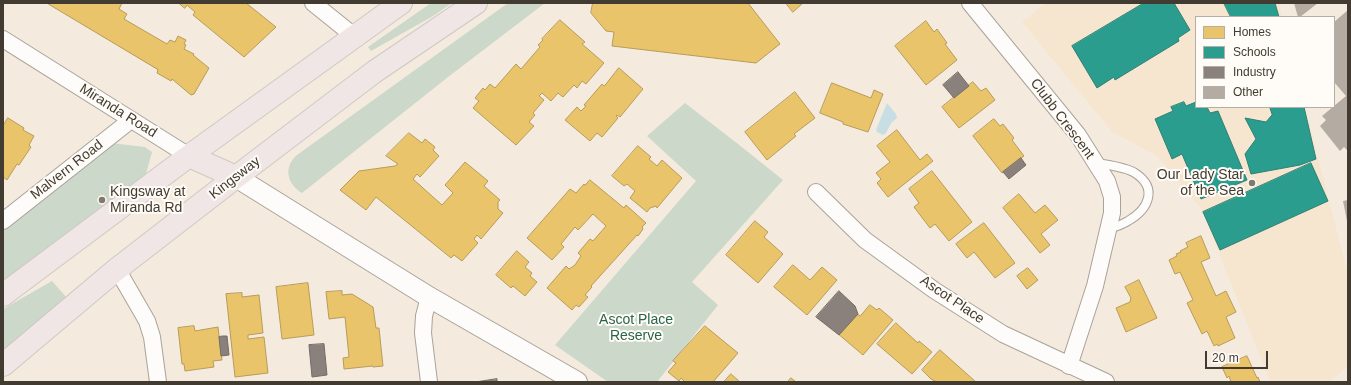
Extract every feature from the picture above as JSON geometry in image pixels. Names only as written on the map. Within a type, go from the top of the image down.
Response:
[{"type":"main road","points":[[3,295],[189,156],[401,3]]},
{"type":"main road","name":"Kingsway","points":[[3,365],[117,269],[236,176],[374,72],[476,3]]},
{"type":"main road","name":"Miranda Road","points":[[189,156],[236,176]]},
{"type":"street","points":[[313,3],[354,36]]},
{"type":"street","name":"Clubb Crescent","points":[[970,3],[1078,135],[1107,181],[1112,197],[1112,213],[1095,286],[1069,366]]},
{"type":"street","name":"Miranda Road","points":[[3,40],[189,156]]},
{"type":"street","name":"Malvern Road","points":[[3,221],[131,120]]},
{"type":"street","points":[[236,176],[429,297],[577,382]]},
{"type":"street","name":"Ascot Place","points":[[816,192],[865,240],[934,290],[1003,334],[1106,382]]},
{"type":"street","points":[[117,269],[149,326],[152,337],[158,382]]},
{"type":"street","points":[[428,382],[423,333],[424,316],[429,297]]},
{"type":"lane","points":[[1096,163],[1134,172],[1145,182],[1149,194],[1140,213],[1128,221],[1108,229]]},
{"type":"shaded area","name":"Our Lady Star of the Sea","points":[[1045,3],[1279,3],[1282,16],[1195,16],[1195,108],[1305,108],[1348,274],[1348,367],[1329,382],[1270,382],[1202,210],[1157,156],[1112,132],[1022,22]]},
{"type":"green space","points":[[431,3],[452,3],[433,16],[371,51],[368,47]]},
{"type":"green space","points":[[508,3],[545,3],[448,77],[302,193],[293,185],[290,180],[288,170],[297,155]]},
{"type":"green space","name":"Ascot Place Reserve","points":[[685,103],[783,180],[692,282],[718,305],[657,382],[608,382],[555,345],[696,181],[647,136]]},
{"type":"green space","points":[[102,142],[145,147],[152,152],[141,192],[3,295],[3,221]]},
{"type":"green space","points":[[52,281],[74,306],[3,365],[3,309]]},
{"type":"water","points":[[887,103],[896,114],[897,118],[891,123],[886,133],[883,135],[876,130]]},
{"type":"building: Homes","points":[[47,3],[122,3],[119,9],[127,14],[124,19],[167,44],[170,40],[175,42],[178,36],[186,40],[184,49],[194,54],[193,55],[209,68],[194,94],[191,95],[172,79],[171,81],[157,73],[158,70]]},
{"type":"building: Homes","points":[[179,3],[246,3],[276,27],[244,57],[193,15],[195,12],[187,5],[185,8]]},
{"type":"building: Homes","points":[[593,3],[748,3],[780,44],[756,63],[612,46],[614,32],[606,31],[591,13]]},
{"type":"building: Homes","points":[[786,3],[803,3],[793,12]]},
{"type":"building: Homes","points":[[560,20],[585,42],[582,44],[604,63],[586,84],[582,81],[577,88],[574,85],[563,97],[558,93],[551,101],[542,93],[539,96],[544,100],[533,113],[535,115],[529,122],[534,126],[516,145],[473,108],[479,101],[475,98],[483,88],[485,90],[490,84],[495,88],[516,64],[521,69],[540,47],[538,45],[543,40],[542,39]]},
{"type":"building: Homes","points":[[926,21],[934,32],[937,29],[947,43],[945,44],[957,60],[926,85],[895,46]]},
{"type":"building: Homes","points":[[619,68],[643,89],[620,117],[617,115],[616,116],[618,118],[602,137],[597,133],[590,141],[565,120],[577,107],[581,111],[586,106],[584,105],[602,84],[604,86]]},
{"type":"building: Homes","points":[[973,82],[981,91],[986,88],[995,100],[959,128],[942,107]]},
{"type":"building: Homes","points":[[832,83],[871,98],[874,90],[883,94],[868,132],[843,124],[843,122],[820,113]]},
{"type":"building: Homes","points":[[795,92],[815,118],[794,134],[796,136],[767,160],[745,132]]},
{"type":"building: Homes","points":[[8,118],[24,128],[23,130],[34,136],[29,145],[31,147],[19,165],[17,164],[7,180],[3,177],[3,126]]},
{"type":"building: Homes","points":[[994,119],[1000,126],[1003,124],[1014,138],[1012,140],[1024,156],[1002,173],[973,136]]},
{"type":"building: Homes","points":[[897,130],[920,160],[927,154],[933,161],[888,197],[877,183],[881,179],[876,173],[890,162],[877,146]]},
{"type":"building: Homes","points":[[409,133],[422,143],[425,139],[435,147],[433,150],[439,156],[420,177],[417,174],[413,179],[442,205],[453,193],[445,185],[465,162],[488,181],[484,186],[500,200],[498,202],[498,209],[503,213],[481,239],[477,235],[474,239],[478,243],[462,261],[454,255],[451,258],[376,197],[366,210],[340,190],[359,171],[395,166],[398,164],[386,156]]},
{"type":"building: Homes","points":[[638,146],[651,157],[649,159],[657,166],[662,160],[682,178],[657,208],[656,206],[650,208],[647,212],[630,198],[635,191],[627,184],[624,186],[612,176]]},
{"type":"building: Homes","points":[[932,171],[972,222],[949,241],[935,224],[930,228],[914,207],[919,203],[909,189]]},
{"type":"building: Homes","points":[[590,180],[624,208],[626,205],[646,223],[642,227],[643,229],[638,236],[637,235],[591,286],[592,287],[585,295],[588,297],[579,307],[576,305],[572,310],[547,288],[566,266],[569,269],[575,265],[581,256],[578,253],[590,239],[593,241],[606,226],[593,214],[578,230],[575,227],[561,244],[564,247],[552,260],[527,238],[570,189],[576,193]]},
{"type":"building: Homes","points":[[1019,194],[1035,213],[1045,205],[1058,220],[1041,234],[1050,245],[1040,253],[1003,208]]},
{"type":"building: Homes","points":[[755,221],[768,232],[764,237],[783,254],[758,283],[726,255]]},
{"type":"building: Homes","points":[[984,223],[1015,263],[995,278],[974,252],[967,258],[956,244]]},
{"type":"building: Homes","points":[[1201,236],[1210,258],[1201,262],[1216,296],[1226,291],[1236,312],[1226,317],[1235,338],[1218,346],[1217,344],[1214,346],[1207,331],[1202,334],[1187,303],[1193,300],[1180,272],[1175,274],[1169,260],[1177,256],[1176,254],[1181,252],[1180,251],[1188,247],[1186,243]]},
{"type":"building: Homes","points":[[517,251],[529,262],[525,267],[532,273],[530,276],[537,282],[525,296],[513,286],[511,288],[496,275]]},
{"type":"building: Homes","points":[[793,265],[810,280],[822,267],[837,280],[807,315],[774,287]]},
{"type":"building: Homes","points":[[1028,268],[1038,280],[1027,289],[1017,276]]},
{"type":"building: Homes","points":[[1139,280],[1157,318],[1126,332],[1116,308],[1130,302],[1131,298],[1125,287]]},
{"type":"building: Homes","points":[[308,283],[314,335],[282,339],[276,287]]},
{"type":"building: Homes","points":[[342,291],[342,295],[352,294],[373,307],[376,328],[379,328],[383,366],[344,369],[343,358],[349,357],[345,317],[329,319],[326,292]]},
{"type":"building: Homes","points":[[242,293],[242,297],[259,295],[263,333],[248,335],[248,339],[264,337],[268,373],[235,377],[226,294]]},
{"type":"building: Homes","points":[[870,305],[877,310],[879,308],[893,320],[863,355],[837,333],[855,312],[860,316]]},
{"type":"building: Homes","points":[[896,323],[918,343],[919,341],[932,352],[912,374],[877,344]]},
{"type":"building: Homes","points":[[194,326],[195,331],[218,327],[222,360],[213,361],[214,367],[185,371],[184,364],[182,364],[178,328]]},
{"type":"building: Homes","points":[[705,326],[738,353],[713,382],[685,382],[681,378],[679,381],[668,372],[676,363],[673,361]]},
{"type":"building: Homes","points":[[940,350],[976,382],[937,382],[931,379],[922,370]]},
{"type":"building: Homes","points":[[1247,356],[1260,382],[1231,382],[1229,376],[1227,378],[1222,367]]},
{"type":"building: Homes","points":[[731,374],[740,382],[724,382]]},
{"type":"building: Homes","points":[[791,378],[796,382],[788,382]]},
{"type":"building: Schools","points":[[1144,3],[1174,3],[1190,30],[1178,38],[1179,41],[1115,80],[1114,77],[1097,88],[1072,46]]},
{"type":"building: Schools","points":[[1224,3],[1275,3],[1279,16],[1230,16]]},
{"type":"building: Schools","points":[[1184,102],[1186,106],[1195,102],[1195,108],[1208,108],[1210,113],[1218,111],[1247,180],[1201,199],[1182,154],[1172,159],[1155,119],[1173,111],[1171,107]]},
{"type":"building: Schools","points":[[1270,108],[1304,108],[1316,159],[1300,165],[1251,174],[1245,154],[1256,139],[1245,118],[1266,122],[1272,115]]},
{"type":"building: Schools","points":[[1311,163],[1328,201],[1220,250],[1203,212]]},
{"type":"building: Industry","points":[[958,72],[969,86],[954,98],[943,85]]},
{"type":"building: Industry","points":[[1021,158],[1026,165],[1009,179],[1003,172]]},
{"type":"building: Industry","points":[[839,291],[855,306],[858,314],[839,335],[816,317]]},
{"type":"building: Industry","points":[[227,336],[229,355],[221,356],[219,337]]},
{"type":"building: Industry","points":[[324,344],[327,375],[312,377],[309,345]]},
{"type":"building: Industry","points":[[497,379],[497,382],[476,382]]},
{"type":"building: Other","points":[[1294,3],[1318,3],[1301,16],[1298,16]]},
{"type":"building: Other","points":[[1348,10],[1348,151],[1344,147],[1340,151],[1320,126],[1326,120],[1322,116],[1332,108],[1335,108],[1335,105],[1346,96],[1335,83],[1335,21]]},
{"type":"building: Other","points":[[1348,200],[1348,221],[1347,221],[1343,201]]},
{"type":"place","name":"Our Lady Star of the Sea","points":[[1252,183]]},
{"type":"place","name":"Kingsway at Miranda Rd","points":[[102,200]]}]
